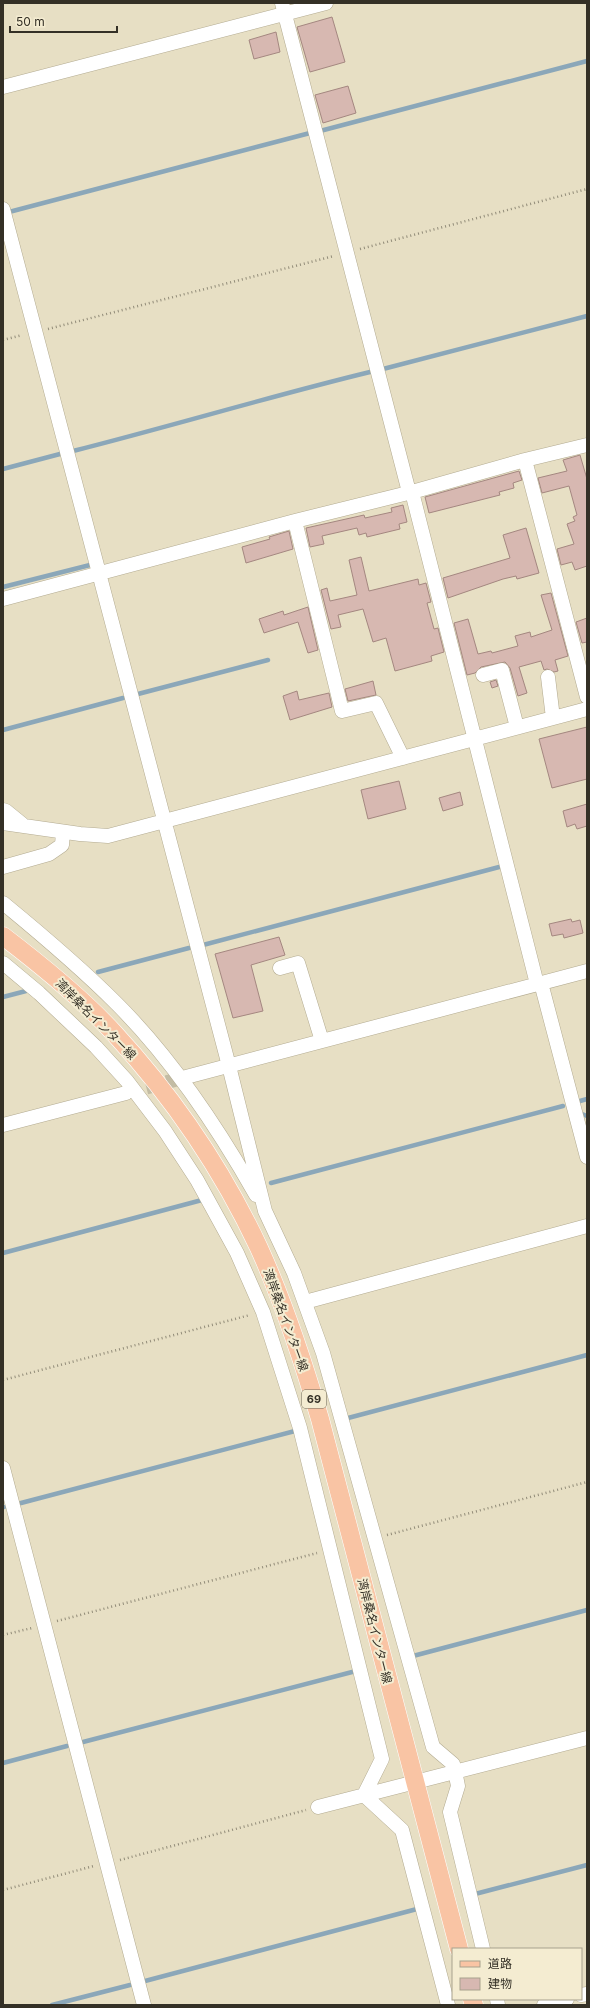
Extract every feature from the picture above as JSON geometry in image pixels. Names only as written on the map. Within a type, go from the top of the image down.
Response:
[{"type":"main road","name":"湾岸桑名インター線","points":[[3,936],[55,978],[107,1027],[144,1067],[204,1150],[259,1248],[288,1320],[320,1419],[459,1948]]},
{"type":"street","points":[[3,87],[284,8],[326,3]]},
{"type":"street","points":[[284,8],[539,983],[587,1157]]},
{"type":"street","points":[[3,209],[98,574],[229,1066],[265,1211]]},
{"type":"street","points":[[3,599],[295,521],[411,492],[525,460],[586,448]]},
{"type":"street","points":[[525,460],[587,697]]},
{"type":"street","points":[[295,521],[342,711],[376,703],[403,758]]},
{"type":"street","points":[[483,675],[502,670],[517,727]]},
{"type":"street","points":[[548,677],[553,718]]},
{"type":"street","points":[[3,823],[22,824],[63,832],[108,836],[587,709]]},
{"type":"street","points":[[3,810],[22,824]]},
{"type":"street","points":[[3,867],[49,854],[62,845],[63,832]]},
{"type":"street","points":[[3,903],[54,945],[118,1004],[173,1069],[214,1126],[265,1211],[294,1273],[326,1361],[432,1747],[453,1764],[455,1771],[458,1786],[450,1812],[483,1948]]},
{"type":"street","points":[[3,963],[39,993],[96,1048],[142,1099],[197,1180],[237,1253],[263,1312],[300,1428],[382,1759],[364,1795]]},
{"type":"street","points":[[280,968],[298,963],[322,1041]]},
{"type":"street","points":[[186,1077],[587,971]]},
{"type":"street","points":[[3,1125],[126,1093]]},
{"type":"street","points":[[305,1302],[587,1226]]},
{"type":"street","points":[[3,1468],[144,2005]]},
{"type":"street","points":[[318,1807],[587,1738]]},
{"type":"street","points":[[364,1795],[402,1830],[448,2005]]},
{"type":"street","points":[[544,2005],[563,2000]]},
{"type":"path","points":[[3,340],[587,189]]},
{"type":"path","points":[[3,1380],[263,1312]]},
{"type":"path","points":[[375,1538],[587,1482]]},
{"type":"path","points":[[3,1636],[331,1549]]},
{"type":"path","points":[[3,1890],[318,1807]]},
{"type":"building","points":[[332,17],[345,62],[310,72],[297,27]]},
{"type":"building","points":[[276,32],[280,52],[254,59],[249,40]]},
{"type":"building","points":[[348,86],[356,113],[323,123],[315,95]]},
{"type":"building","points":[[580,455],[587,479],[587,566],[575,570],[572,562],[561,565],[557,549],[574,544],[567,524],[575,521],[573,517],[577,515],[569,486],[542,493],[538,478],[567,471],[563,460]]},
{"type":"building","points":[[519,471],[522,480],[513,483],[514,488],[499,492],[500,495],[429,513],[425,497]]},
{"type":"building","points":[[403,505],[407,522],[399,524],[400,529],[367,537],[366,533],[359,535],[357,528],[322,536],[324,544],[310,547],[306,528],[364,515],[365,518],[392,512],[391,508]]},
{"type":"building","points":[[526,528],[539,573],[517,579],[516,576],[503,579],[448,598],[443,578],[510,558],[503,535]]},
{"type":"building","points":[[289,531],[293,549],[246,563],[242,547],[270,539],[269,537]]},
{"type":"building","points":[[361,557],[369,591],[418,579],[419,585],[426,583],[431,602],[427,603],[434,629],[438,628],[444,652],[431,656],[432,661],[395,671],[386,638],[373,642],[363,609],[338,615],[341,627],[331,629],[321,590],[327,588],[330,601],[357,595],[349,560]]},
{"type":"building","points":[[551,593],[568,656],[555,660],[558,671],[554,672],[547,669],[544,670],[541,661],[519,667],[527,693],[518,696],[510,668],[505,662],[481,667],[475,673],[467,675],[454,623],[468,619],[478,654],[491,651],[492,653],[518,646],[515,636],[530,632],[531,637],[552,630],[541,595]]},
{"type":"building","points":[[308,607],[318,650],[308,653],[298,622],[264,633],[259,619],[283,611],[284,615]]},
{"type":"building","points":[[587,618],[587,642],[582,643],[576,622]]},
{"type":"building","points":[[496,680],[498,686],[492,688],[490,682]]},
{"type":"building","points":[[373,681],[376,695],[348,701],[345,689]]},
{"type":"building","points":[[297,691],[299,700],[329,693],[332,707],[290,720],[283,696]]},
{"type":"building","points":[[587,727],[587,779],[552,788],[539,739]]},
{"type":"building","points":[[399,781],[406,809],[368,819],[361,790]]},
{"type":"building","points":[[460,792],[463,805],[443,811],[439,798]]},
{"type":"building","points":[[587,804],[587,826],[577,829],[575,824],[567,827],[563,811]]},
{"type":"building","points":[[571,919],[572,922],[580,920],[583,933],[564,938],[563,934],[552,936],[549,924]]},
{"type":"building","points":[[279,937],[285,955],[251,965],[263,1011],[233,1018],[215,954]]},
{"type":"waterway","points":[[320,131],[587,61]]},
{"type":"waterway","points":[[9,212],[310,133]]},
{"type":"waterway","points":[[383,369],[587,316]]},
{"type":"waterway","points":[[73,451],[370,372]]},
{"type":"waterway","points":[[3,469],[60,454]]},
{"type":"waterway","points":[[3,587],[90,565]]},
{"type":"waterway","points":[[138,694],[268,660]]},
{"type":"waterway","points":[[3,730],[123,698]]},
{"type":"waterway","points":[[203,945],[503,866]]},
{"type":"waterway","points":[[98,972],[189,948]]},
{"type":"waterway","points":[[3,997],[26,991]]},
{"type":"waterway","points":[[580,1101],[587,1099]]},
{"type":"waterway","points":[[271,1183],[563,1106]]},
{"type":"waterway","points":[[582,1114],[587,1116]]},
{"type":"waterway","points":[[3,1253],[202,1200]]},
{"type":"waterway","points":[[348,1418],[587,1355]]},
{"type":"waterway","points":[[21,1503],[295,1431]]},
{"type":"waterway","points":[[413,1656],[587,1610]]},
{"type":"waterway","points":[[83,1742],[356,1671]]},
{"type":"waterway","points":[[3,1763],[67,1746]]},
{"type":"waterway","points":[[475,1894],[587,1865]]},
{"type":"waterway","points":[[145,1981],[417,1909]]},
{"type":"waterway","points":[[52,2005],[130,1985]]},
{"type":"tunnel","points":[[126,1093],[186,1077]]}]
